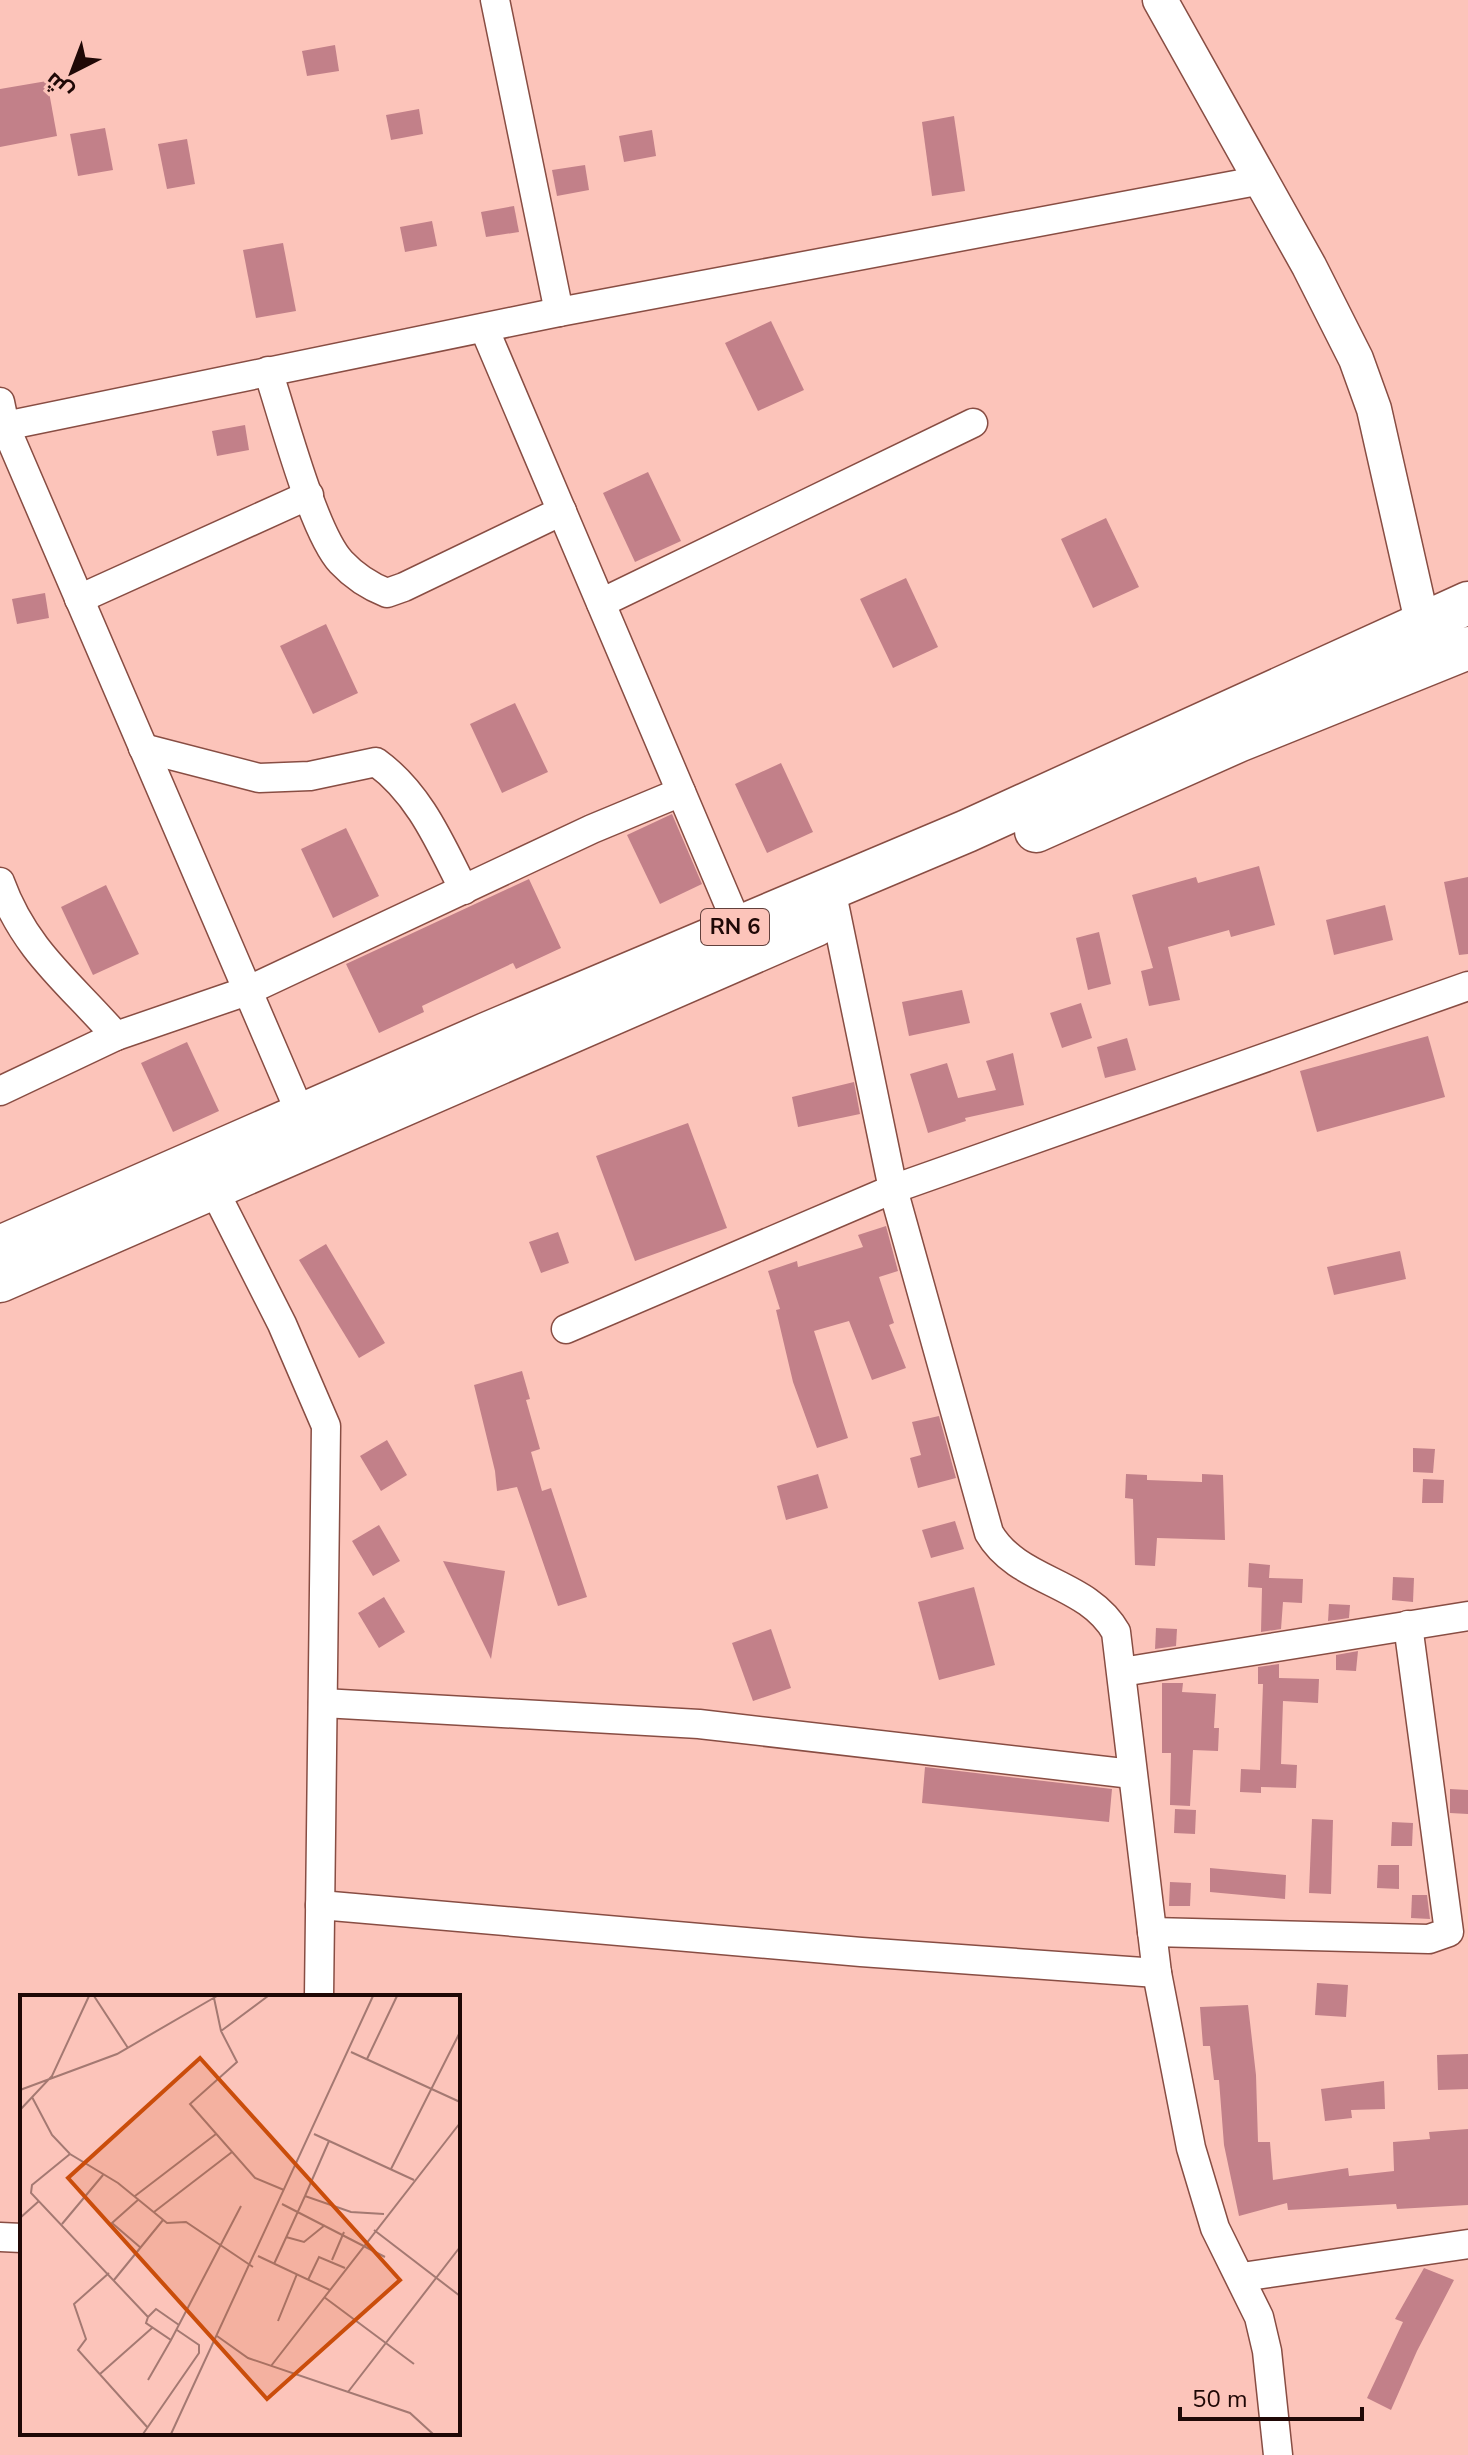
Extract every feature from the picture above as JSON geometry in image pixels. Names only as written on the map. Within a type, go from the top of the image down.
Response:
[{"type":"main road","name":"RN 6","points":[[0,1247],[738,926],[835,902],[967,831],[1468,603]]},
{"type":"main road","name":"RN 6","points":[[0,1281],[214,1190],[835,902],[1450,656]]},
{"type":"street","points":[[495,0],[559,312]]},
{"type":"street","points":[[1160,0],[1262,180],[1360,372],[1374,409],[1422,623],[1450,656]]},
{"type":"street","points":[[302,1117],[2,418],[268,371],[559,312],[1262,180]]},
{"type":"street","points":[[484,328],[738,926]]},
{"type":"street","points":[[268,371],[320,526],[339,560],[366,585],[387,593],[562,511]]},
{"type":"street","points":[[601,603],[973,423]]},
{"type":"street","points":[[79,599],[309,495]]},
{"type":"street","points":[[143,748],[259,778],[310,776],[376,762],[406,788],[419,806],[464,890]]},
{"type":"street","points":[[0,1091],[116,1036],[247,991],[592,829],[681,792]]},
{"type":"street","points":[[0,882],[11,914],[34,950],[116,1036]]},
{"type":"street","points":[[835,902],[893,1189],[989,1533],[1000,1551],[1018,1566],[1088,1600],[1108,1618],[1116,1632],[1157,1973],[1191,2148],[1215,2228],[1242,2277],[1259,2317],[1267,2351],[1278,2455]]},
{"type":"street","points":[[566,1329],[893,1189],[1468,986]]},
{"type":"street","points":[[214,1190],[282,1324],[326,1426],[319,1995]]},
{"type":"street","points":[[1122,1672],[1468,1616]]},
{"type":"street","points":[[1152,1932],[1429,1939],[1449,1932],[1408,1625]]},
{"type":"street","points":[[323,1703],[699,1724],[1132,1774]]},
{"type":"street","points":[[320,1905],[861,1952],[1157,1973]]},
{"type":"street","points":[[0,2237],[20,2238]]},
{"type":"street","points":[[1242,2277],[1468,2244]]},
{"type":"building","points":[[335,45],[339,71],[307,76],[302,51]]},
{"type":"building","points":[[47,81],[57,136],[0,147],[0,89]]},
{"type":"building","points":[[419,109],[423,134],[391,140],[386,115]]},
{"type":"building","points":[[954,116],[965,191],[932,196],[922,122]]},
{"type":"building","points":[[105,128],[113,170],[78,176],[70,134]]},
{"type":"building","points":[[652,130],[656,156],[624,162],[619,136]]},
{"type":"building","points":[[187,139],[195,184],[167,189],[158,144]]},
{"type":"building","points":[[585,165],[589,190],[557,196],[552,170]]},
{"type":"building","points":[[514,206],[519,232],[486,237],[481,212]]},
{"type":"building","points":[[432,221],[437,246],[405,252],[400,227]]},
{"type":"building","points":[[283,243],[296,311],[256,318],[243,250]]},
{"type":"building","points":[[771,321],[804,390],[758,411],[725,343]]},
{"type":"building","points":[[245,425],[249,450],[217,456],[212,431]]},
{"type":"building","points":[[648,472],[681,541],[635,562],[603,493]]},
{"type":"building","points":[[1106,518],[1139,587],[1093,608],[1061,539]]},
{"type":"building","points":[[906,578],[938,647],[893,668],[860,599]]},
{"type":"building","points":[[45,593],[49,618],[17,624],[12,599]]},
{"type":"building","points":[[326,624],[358,693],[313,714],[280,646]]},
{"type":"building","points":[[515,703],[548,772],[502,793],[470,724]]},
{"type":"building","points":[[781,763],[813,832],[767,853],[735,784]]},
{"type":"building","points":[[672,814],[702,884],[660,904],[627,835]]},
{"type":"building","points":[[346,828],[379,896],[333,918],[301,849]]},
{"type":"building","points":[[1259,866],[1275,925],[1231,937],[1229,930],[1168,947],[1180,1000],[1149,1006],[1141,971],[1153,968],[1132,895],[1196,877],[1198,883]]},
{"type":"building","points":[[1468,877],[1468,954],[1459,955],[1444,882]]},
{"type":"building","points":[[529,879],[561,948],[516,969],[513,963],[422,1006],[424,1012],[379,1033],[346,964]]},
{"type":"building","points":[[106,885],[139,954],[93,975],[61,907]]},
{"type":"building","points":[[1385,905],[1393,940],[1334,955],[1326,920]]},
{"type":"building","points":[[1099,932],[1111,984],[1088,990],[1076,938]]},
{"type":"building","points":[[962,990],[970,1023],[909,1036],[902,1002]]},
{"type":"building","points":[[1081,1003],[1092,1038],[1062,1048],[1050,1013]]},
{"type":"building","points":[[1428,1036],[1445,1097],[1317,1132],[1300,1071]]},
{"type":"building","points":[[1127,1038],[1136,1070],[1105,1078],[1097,1047]]},
{"type":"building","points":[[187,1042],[219,1111],[173,1132],[141,1063]]},
{"type":"building","points":[[1013,1053],[1024,1105],[965,1118],[966,1121],[928,1133],[910,1074],[947,1063],[958,1098],[996,1090],[986,1061]]},
{"type":"building","points":[[854,1082],[860,1114],[798,1127],[792,1097]]},
{"type":"building","points":[[688,1123],[727,1228],[635,1261],[596,1156]]},
{"type":"building","points":[[886,1226],[898,1271],[879,1277],[894,1323],[889,1325],[906,1368],[872,1380],[849,1321],[814,1331],[848,1438],[817,1448],[793,1382],[776,1310],[780,1309],[768,1271],[797,1261],[798,1267],[863,1247],[858,1235]]},
{"type":"building","points":[[558,1232],[569,1263],[541,1273],[529,1242]]},
{"type":"building","points":[[326,1244],[385,1343],[359,1358],[299,1260]]},
{"type":"building","points":[[1400,1251],[1406,1279],[1334,1295],[1327,1267]]},
{"type":"building","points":[[522,1371],[530,1399],[526,1400],[540,1449],[531,1452],[542,1491],[551,1488],[587,1597],[558,1606],[517,1487],[497,1491],[474,1385]]},
{"type":"building","points":[[939,1416],[956,1478],[918,1488],[910,1458],[921,1455],[912,1422]]},
{"type":"building","points":[[387,1440],[407,1475],[381,1491],[360,1456]]},
{"type":"building","points":[[1413,1448],[1435,1449],[1433,1473],[1413,1472]]},
{"type":"building","points":[[818,1474],[828,1508],[786,1520],[777,1486]]},
{"type":"building","points":[[1126,1474],[1147,1475],[1147,1480],[1202,1482],[1202,1474],[1223,1475],[1225,1540],[1157,1538],[1155,1566],[1135,1565],[1133,1499],[1125,1498]]},
{"type":"building","points":[[1423,1479],[1444,1480],[1443,1503],[1422,1503]]},
{"type":"building","points":[[955,1521],[964,1549],[931,1558],[922,1530]]},
{"type":"building","points":[[379,1525],[400,1561],[373,1576],[352,1541]]},
{"type":"building","points":[[443,1561],[505,1571],[491,1659]]},
{"type":"building","points":[[1249,1563],[1270,1565],[1269,1578],[1303,1579],[1302,1603],[1283,1602],[1281,1629],[1261,1632],[1262,1588],[1248,1587]]},
{"type":"building","points":[[1393,1577],[1414,1578],[1413,1602],[1392,1600]]},
{"type":"building","points":[[974,1587],[995,1665],[939,1680],[918,1602]]},
{"type":"building","points":[[384,1597],[405,1632],[379,1648],[358,1613]]},
{"type":"building","points":[[1329,1604],[1350,1605],[1349,1618],[1328,1621]]},
{"type":"building","points":[[1156,1628],[1177,1629],[1176,1646],[1155,1649]]},
{"type":"building","points":[[771,1629],[791,1688],[753,1701],[732,1643]]},
{"type":"building","points":[[1358,1651],[1356,1671],[1336,1670],[1336,1655]]},
{"type":"building","points":[[1279,1664],[1279,1678],[1319,1679],[1318,1703],[1283,1701],[1281,1764],[1297,1765],[1296,1788],[1261,1787],[1261,1793],[1240,1792],[1241,1769],[1260,1770],[1263,1684],[1258,1684],[1258,1667]]},
{"type":"building","points":[[1162,1683],[1183,1683],[1182,1692],[1216,1694],[1214,1728],[1219,1728],[1218,1751],[1193,1750],[1190,1806],[1170,1805],[1171,1753],[1162,1753]]},
{"type":"building","points":[[925,1767],[1112,1789],[1109,1822],[922,1803]]},
{"type":"building","points":[[1450,1789],[1468,1790],[1468,1814],[1450,1813]]},
{"type":"building","points":[[1175,1809],[1196,1810],[1195,1834],[1174,1833]]},
{"type":"building","points":[[1312,1819],[1333,1820],[1331,1894],[1309,1893]]},
{"type":"building","points":[[1392,1822],[1413,1823],[1412,1846],[1391,1846]]},
{"type":"building","points":[[1378,1865],[1399,1865],[1399,1889],[1377,1888]]},
{"type":"building","points":[[1210,1868],[1286,1875],[1285,1899],[1210,1892]]},
{"type":"building","points":[[1170,1882],[1191,1883],[1190,1906],[1169,1906]]},
{"type":"building","points":[[1412,1895],[1427,1895],[1430,1919],[1411,1918]]},
{"type":"building","points":[[1317,1983],[1348,1985],[1346,2017],[1315,2015]]},
{"type":"building","points":[[1248,2005],[1256,2075],[1258,2142],[1270,2142],[1273,2180],[1348,2168],[1349,2176],[1394,2171],[1393,2142],[1430,2139],[1429,2132],[1468,2129],[1468,2205],[1397,2209],[1396,2204],[1288,2210],[1287,2203],[1239,2216],[1224,2145],[1219,2080],[1214,2080],[1210,2046],[1203,2046],[1200,2007]]},
{"type":"building","points":[[1468,2054],[1468,2089],[1438,2090],[1437,2055]]},
{"type":"building","points":[[1384,2081],[1385,2109],[1351,2110],[1352,2118],[1325,2121],[1321,2089]]},
{"type":"building","points":[[1424,2268],[1454,2280],[1391,2410],[1367,2398],[1403,2322],[1395,2319]]}]
